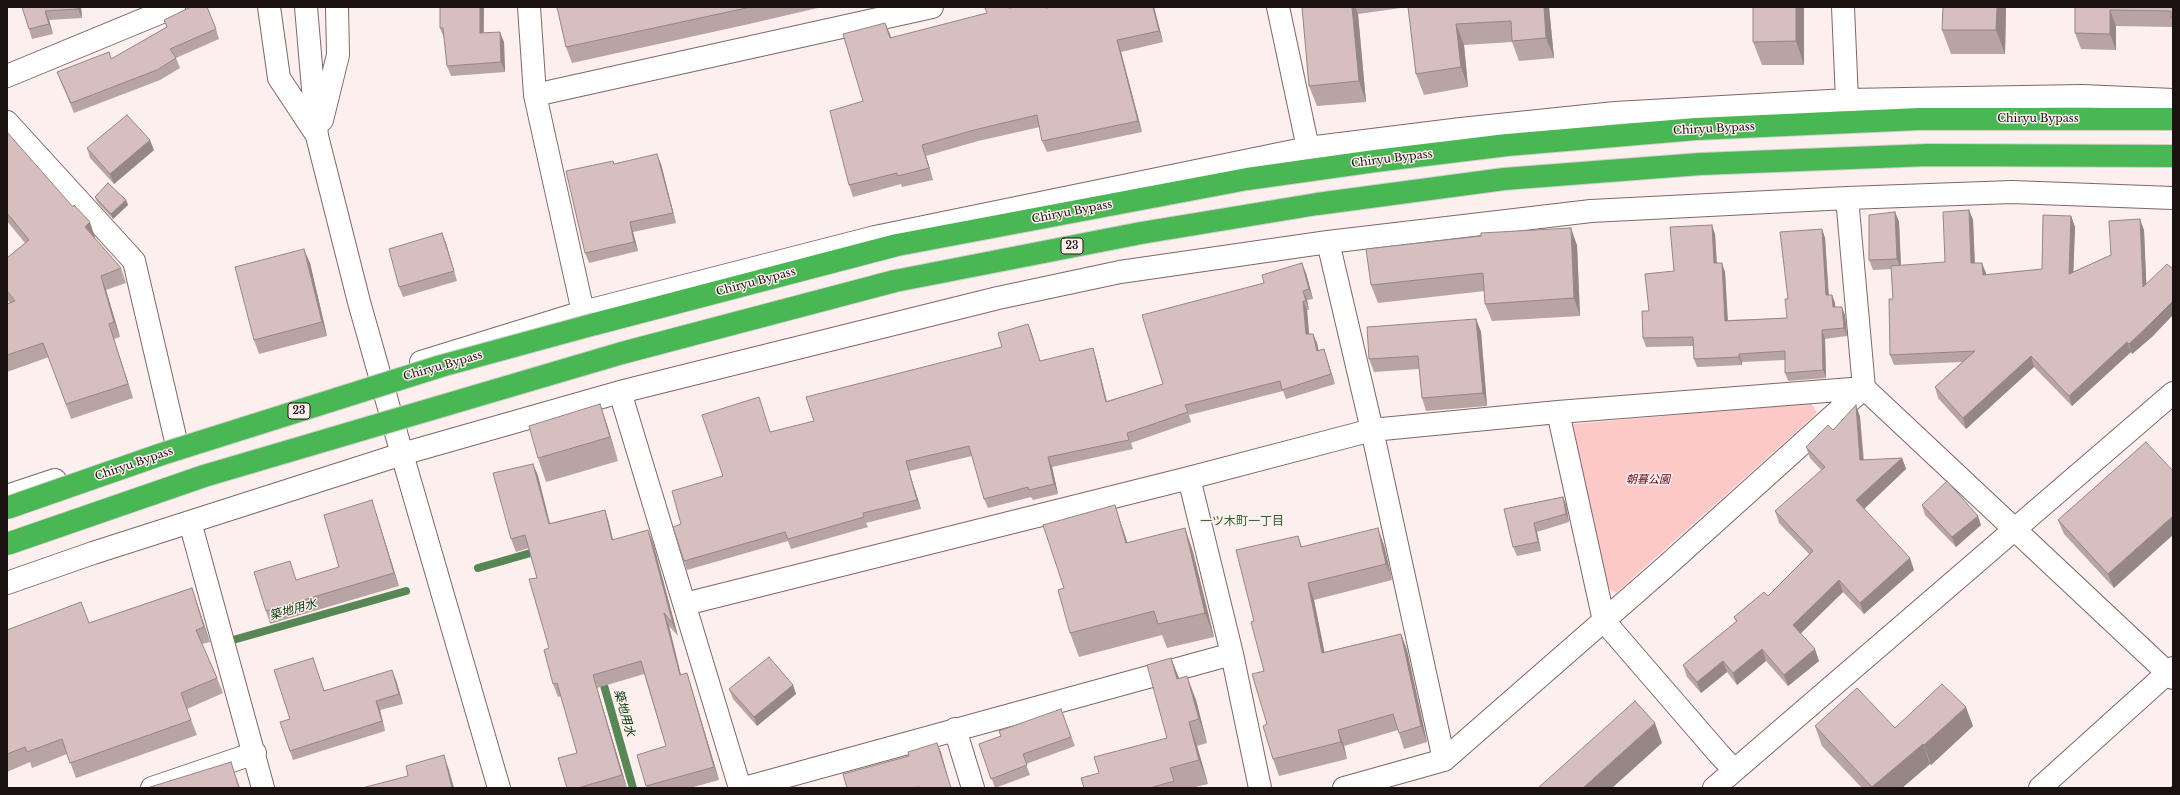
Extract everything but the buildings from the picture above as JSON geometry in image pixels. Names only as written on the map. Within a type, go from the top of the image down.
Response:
[{"type":"highway","name":"Chiryu Bypass","points":[[7,508],[162,454],[440,366],[595,324],[897,244],[1247,179],[1375,161],[1507,145],[1696,129],[1919,119],[2173,119]]},
{"type":"highway","name":"23","points":[[7,544],[204,476],[622,353],[895,281],[1142,233],[1317,204],[1504,180],[1700,164],[1928,155],[2173,156]]},
{"type":"street","points":[[7,76],[174,7]]},
{"type":"street","points":[[269,7],[279,78],[317,136]]},
{"type":"street","points":[[306,7],[317,136],[358,302],[499,788]]},
{"type":"street","points":[[317,136],[338,55],[337,7]]},
{"type":"street","points":[[529,7],[535,95],[582,312]]},
{"type":"street","points":[[535,95],[932,7]]},
{"type":"street","points":[[1278,7],[1308,148]]},
{"type":"street","points":[[1843,7],[1847,100]]},
{"type":"street","points":[[7,496],[380,376],[434,357],[582,312],[874,237],[1308,148],[1461,129],[1615,113],[1847,100],[2082,96],[2173,100]]},
{"type":"street","points":[[7,122],[134,261],[176,441]]},
{"type":"street","points":[[7,583],[93,552],[402,454],[620,392],[998,298],[1113,274],[1328,242],[1591,211],[1847,198],[2012,192],[2173,198]]},
{"type":"street","points":[[1847,198],[1864,388],[2171,673],[2040,788]]},
{"type":"street","points":[[1328,242],[1372,430],[1444,760]]},
{"type":"street","points":[[685,604],[1189,478],[1372,430],[1558,412],[1864,388]]},
{"type":"street","points":[[1344,788],[1444,760],[1604,621],[1864,388]]},
{"type":"street","points":[[620,392],[740,788]]},
{"type":"street","points":[[1714,788],[2014,528],[2173,393]]},
{"type":"street","points":[[1558,412],[1604,621],[1734,770]]},
{"type":"street","points":[[1189,478],[1232,654],[1260,788]]},
{"type":"street","points":[[190,522],[255,753],[263,788]]},
{"type":"street","points":[[744,788],[1232,654]]},
{"type":"street","points":[[955,729],[973,788]]},
{"type":"street","points":[[152,788],[255,753]]},
{"type":"green space","name":"朝暮公園","points":[[1811,403],[1817,413],[1616,593],[1605,586],[1573,424]]},
{"type":"waterway","name":"築地用水","points":[[478,568],[541,550]]},
{"type":"waterway","name":"築地用水","points":[[233,640],[406,591]]},
{"type":"waterway","name":"築地用水","points":[[601,675],[633,788]]},
{"type":"district","name":"一ツ木町一丁目","points":[[1242,522]]}]
